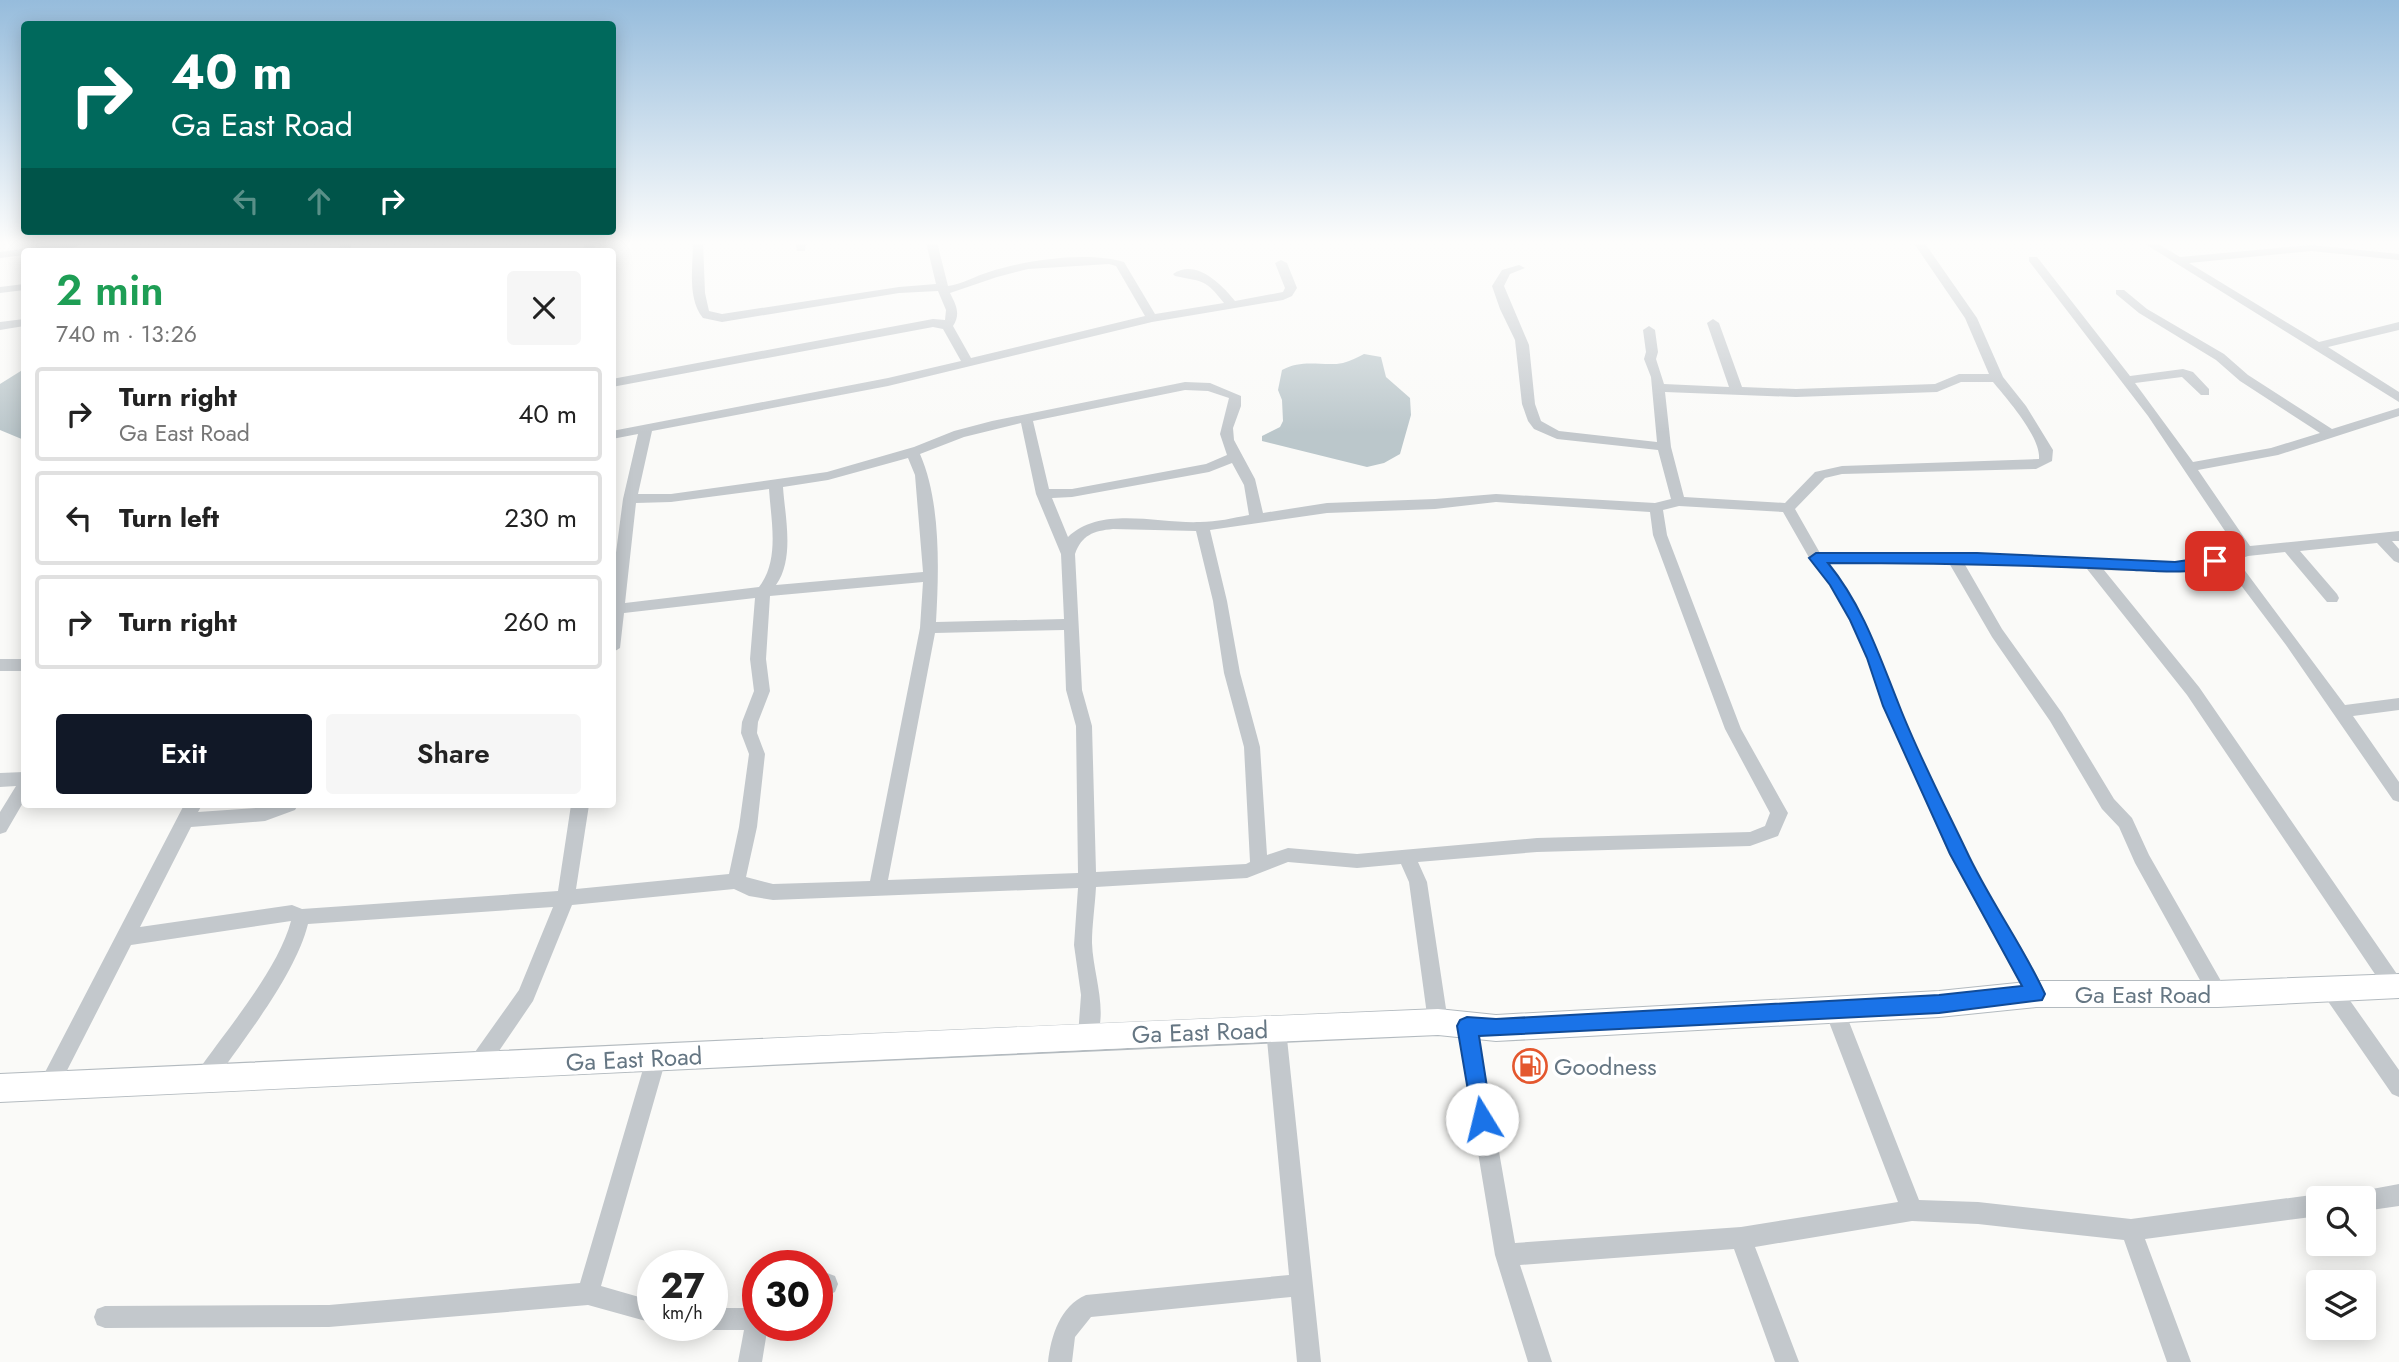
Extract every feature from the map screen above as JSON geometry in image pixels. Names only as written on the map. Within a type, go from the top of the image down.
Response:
[{"type":"street","points":[[702,306],[703,311],[712,317],[722,318],[802,306]]},
{"type":"street","points":[[947,326],[951,320],[950,306]]},
{"type":"street","points":[[1145,306],[1152,318]]},
{"type":"street","points":[[616,434],[869,386],[1152,318],[1229,306]]},
{"type":"street","points":[[1505,306],[1517,324],[1524,348],[1528,369],[1527,395],[1535,423],[1557,435],[1664,447]]},
{"type":"street","points":[[1788,508],[1820,475],[1842,470],[2036,464],[2045,461],[2046,450],[2020,406],[1997,378],[1971,318],[1962,306]]},
{"type":"street","points":[[2069,306],[2191,467],[2246,551]]},
{"type":"street","points":[[2136,306],[2220,357],[2244,378],[2329,433]]},
{"type":"street","points":[[2250,306],[2365,374],[2399,398]]},
{"type":"street","points":[[0,326],[21,323]]},
{"type":"street","points":[[1713,323],[1737,391]]},
{"type":"street","points":[[616,382],[918,324],[947,326]]},
{"type":"street","points":[[947,326],[968,363]]},
{"type":"street","points":[[2317,346],[2399,326]]},
{"type":"street","points":[[1649,330],[1652,352],[1650,359],[1655,369],[1664,447],[1678,500]]},
{"type":"street","points":[[2126,380],[2183,373],[2189,375],[2205,392]]},
{"type":"street","points":[[1657,387],[1796,393],[1937,388],[1959,378],[1997,378]]},
{"type":"street","points":[[630,499],[671,498],[828,476],[912,452],[959,434],[1026,418],[1173,387],[1210,387],[1231,393],[1237,400],[1227,424],[1226,436],[1250,484],[1256,519]]},
{"type":"street","points":[[2191,467],[2273,452],[2399,412]]},
{"type":"street","points":[[1026,418],[1043,494],[1068,554],[1074,690],[1084,726],[1087,880],[1083,945],[1091,995],[1088,1036]]},
{"type":"street","points":[[646,429],[630,499],[616,609],[931,576]]},
{"type":"street","points":[[878,886],[928,628],[931,576],[922,475],[912,452]]},
{"type":"street","points":[[1043,494],[1072,493],[1209,468],[1235,457]]},
{"type":"street","points":[[736,881],[748,827],[757,754],[749,733],[750,722],[762,691],[758,659],[764,592],[773,579],[779,552],[776,485]]},
{"type":"street","points":[[1052,519],[1072,493]]},
{"type":"street","points":[[1068,554],[1077,536],[1094,526],[1113,524],[1202,527],[1327,508],[1435,504],[1496,498],[1656,508],[1678,500],[1788,508]]},
{"type":"street","points":[[127,937],[232,924],[292,913],[301,917],[566,898],[736,881],[760,891],[773,892],[1087,880],[1247,871],[1288,855],[1357,860],[1537,845],[1750,839],[1772,831],[1779,813],[1734,729],[1713,679],[1660,535],[1656,508]]},
{"type":"street","points":[[1788,508],[1816,558],[1835,582],[1857,620],[1875,658],[1891,706],[1958,854],[2036,994]]},
{"type":"street","points":[[1202,527],[1220,601],[1232,673],[1252,747],[1259,866]]},
{"type":"street","points":[[1816,558],[1953,557],[2175,567],[2229,560],[2246,551],[2399,536]]},
{"type":"street","points":[[2381,538],[2399,558]]},
{"type":"street","points":[[2289,547],[2332,598]]},
{"type":"street","points":[[1953,557],[1997,633],[2056,717],[2108,804],[2126,823],[2141,858],[2218,994]]},
{"type":"street","points":[[2229,560],[2399,795]]},
{"type":"street","points":[[2089,562],[2193,691],[2397,986]]},
{"type":"street","points":[[928,628],[1070,624]]},
{"type":"street","points":[[0,665],[21,665]]},
{"type":"street","points":[[2340,712],[2399,704]]},
{"type":"street","points":[[0,780],[21,779]]},
{"type":"street","points":[[0,827],[21,792]]},
{"type":"street","points":[[49,1086],[189,812],[265,814],[281,808]]},
{"type":"street","points":[[477,1066],[526,995],[566,898],[580,808]]},
{"type":"street","points":[[1406,856],[1418,882],[1438,1022]]},
{"type":"street","points":[[205,1078],[275,971],[300,927],[301,917]]},
{"type":"street","name":"Ga East Road","points":[[1,1091],[205,1078],[656,1059],[1088,1036],[1438,1022],[1496,1028],[1939,1004],[2036,994],[2218,994],[2397,986]]},
{"type":"street","points":[[2332,991],[2399,1087]]},
{"type":"street","points":[[1834,1009],[1912,1210]]},
{"type":"street","points":[[1467,1026],[1506,1255],[1540,1362]]},
{"type":"street","points":[[1276,1029],[1309,1362]]},
{"type":"street","points":[[588,1294],[656,1059]]},
{"type":"street","points":[[2376,1198],[2399,1195]]},
{"type":"street","points":[[1506,1255],[1741,1238],[1912,1210],[1978,1213],[2131,1230],[2306,1207]]},
{"type":"street","points":[[2131,1230],[2179,1362]]},
{"type":"street","points":[[1741,1238],[1787,1362]]},
{"type":"street","points":[[1060,1362],[1062,1336],[1072,1319],[1086,1306],[1300,1285]]},
{"type":"street","points":[[105,1317],[329,1316],[588,1294],[637,1308]]},
{"type":"street","points":[[750,1362],[754,1341]]},
{"type":"shaded area","points":[[1364,354],[1381,357],[1386,377],[1410,398],[1411,415],[1400,454],[1384,463],[1367,467],[1262,441],[1262,436],[1280,427],[1283,421],[1282,400],[1278,390],[1282,370],[1298,364],[1343,363]]},
{"type":"shaded area","points":[[21,371],[21,439],[0,430],[0,384]]},
{"type":"place","name":"Goodness","points":[[1530,1066]]},
{"type":"route","points":[[1482,1119],[1467,1026],[1496,1028],[1939,1004],[2036,994],[1958,854],[1891,706],[1875,658],[1857,620],[1835,582],[1816,558],[1953,557],[2175,567],[2215,561]]}]
